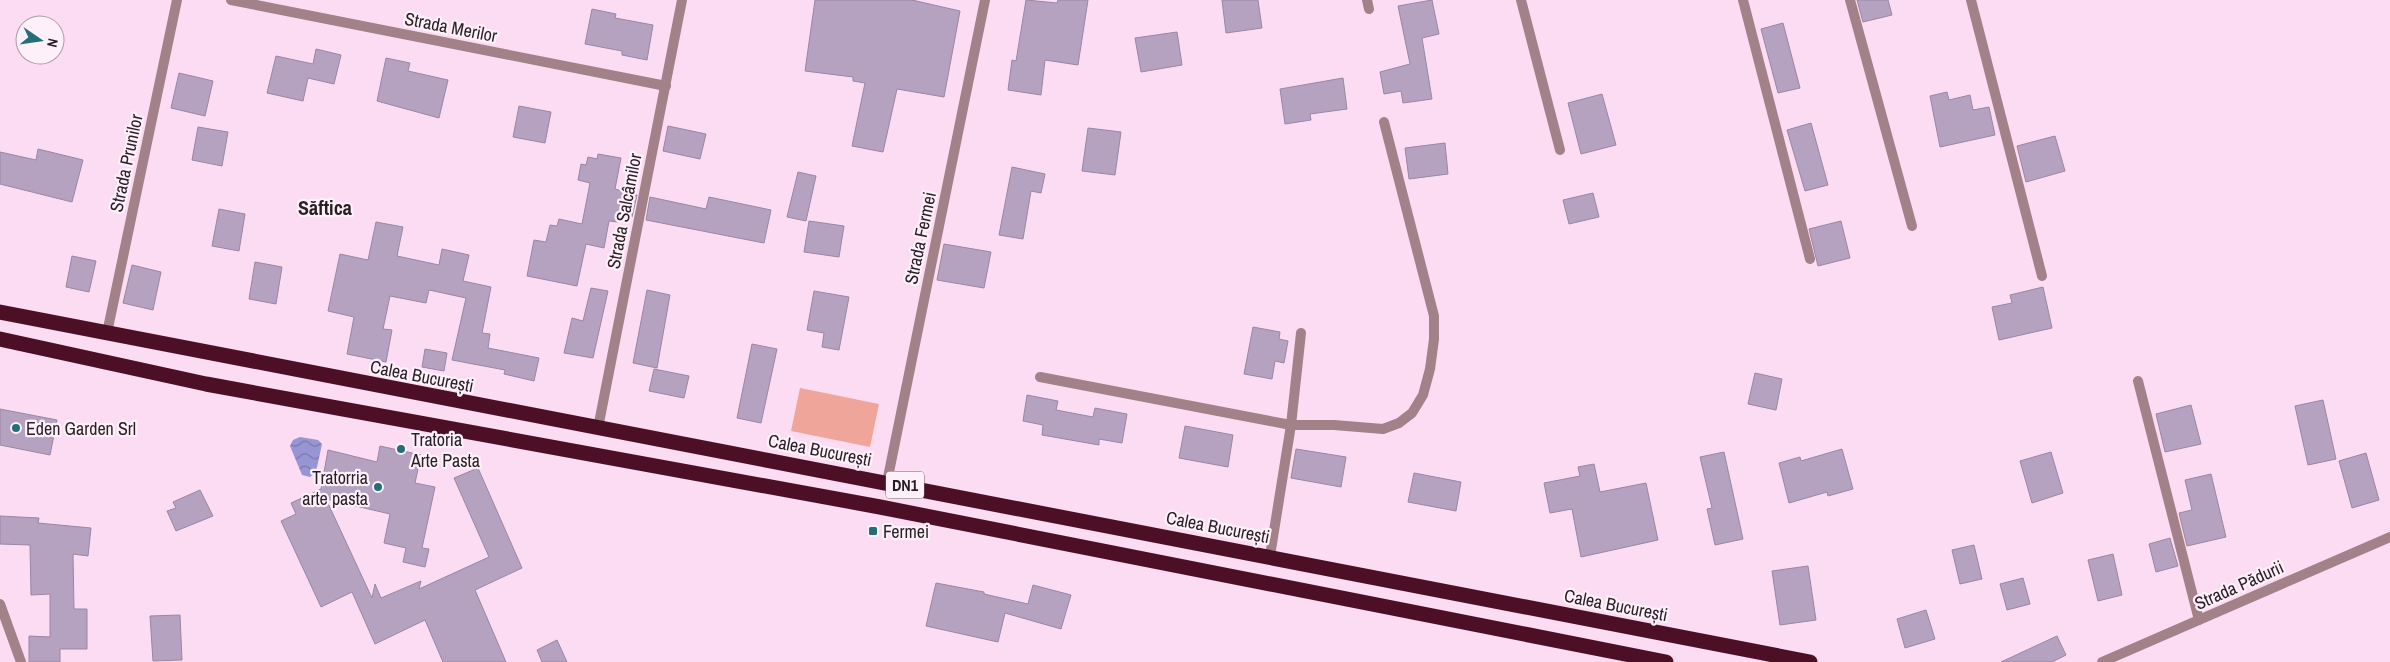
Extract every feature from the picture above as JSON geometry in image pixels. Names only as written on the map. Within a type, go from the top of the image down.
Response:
[{"type":"highway","name":"Calea București","points":[[0,312],[1270,556],[1810,662]]},
{"type":"highway","name":"DN1","points":[[0,340],[206,384],[880,507],[1666,662]]},
{"type":"street","name":"Strada Prunilor","points":[[107,333],[176,0]]},
{"type":"street","name":"Strada Merilor","points":[[231,0],[666,86]]},
{"type":"street","name":"Strada Salcâmilor","points":[[598,428],[682,0]]},
{"type":"street","name":"Strada Fermei","points":[[887,482],[985,0]]},
{"type":"street","points":[[1521,0],[1560,150]]},
{"type":"street","points":[[1743,0],[1810,259]]},
{"type":"street","points":[[1850,0],[1912,226]]},
{"type":"street","points":[[1971,0],[2042,276]]},
{"type":"street","points":[[1040,377],[1291,425],[1334,425],[1383,429],[1399,423],[1412,413],[1423,396],[1430,369],[1434,339],[1434,316],[1384,122]]},
{"type":"street","points":[[1270,556],[1291,425],[1301,333]]},
{"type":"street","points":[[2138,381],[2199,620]]},
{"type":"street","name":"Strada Pădurii","points":[[2102,662],[2390,537]]},
{"type":"street","points":[[0,604],[21,662]]},
{"type":"shaded area","points":[[800,388],[879,404],[870,447],[791,431]]},
{"type":"water","points":[[300,437],[318,440],[322,444],[316,472],[310,477],[302,475],[290,446],[293,440]]},
{"type":"building","points":[[815,0],[912,0],[960,11],[944,97],[897,89],[883,152],[852,146],[865,83],[853,81],[853,77],[805,71]]},
{"type":"building","points":[[1026,0],[1057,3],[1058,0],[1088,0],[1078,65],[1045,60],[1041,95],[1008,90],[1012,60],[1016,61]]},
{"type":"building","points":[[1222,0],[1258,0],[1262,28],[1226,33]]},
{"type":"building","points":[[1432,0],[1439,34],[1422,38],[1432,99],[1403,103],[1401,91],[1384,94],[1380,72],[1410,64],[1398,6]]},
{"type":"building","points":[[1857,0],[1888,0],[1892,15],[1863,22]]},
{"type":"building","points":[[592,9],[616,14],[615,18],[653,25],[647,60],[622,55],[622,51],[585,44]]},
{"type":"building","points":[[1783,23],[1800,88],[1778,93],[1761,29]]},
{"type":"building","points":[[1177,32],[1182,65],[1141,72],[1135,38]]},
{"type":"building","points":[[316,49],[341,55],[334,84],[308,78],[303,101],[267,93],[276,56],[313,64]]},
{"type":"building","points":[[386,58],[410,63],[408,71],[448,80],[439,118],[377,101]]},
{"type":"building","points":[[179,73],[213,81],[205,116],[171,108]]},
{"type":"building","points":[[1343,78],[1347,109],[1310,114],[1311,120],[1285,124],[1280,89]]},
{"type":"building","points":[[1947,92],[1949,100],[1970,95],[1973,110],[1989,107],[1995,135],[1940,147],[1930,96]]},
{"type":"building","points":[[1602,94],[1616,145],[1581,154],[1568,103]]},
{"type":"building","points":[[519,106],[551,112],[545,143],[513,137]]},
{"type":"building","points":[[1811,123],[1828,185],[1805,191],[1787,130]]},
{"type":"building","points":[[668,126],[706,134],[700,159],[663,151]]},
{"type":"building","points":[[198,127],[228,132],[222,166],[192,160]]},
{"type":"building","points":[[1088,128],[1121,132],[1115,175],[1082,171]]},
{"type":"building","points":[[2055,136],[2065,171],[2026,182],[2017,146]]},
{"type":"building","points":[[1445,143],[1448,174],[1409,179],[1405,148]]},
{"type":"building","points":[[38,149],[83,160],[72,202],[0,184],[0,152],[36,160]]},
{"type":"building","points":[[598,154],[621,158],[615,189],[637,195],[632,217],[619,214],[618,222],[609,221],[604,248],[586,244],[577,286],[527,276],[534,240],[546,242],[550,225],[557,226],[559,219],[582,224],[590,183],[578,180],[581,164],[586,165],[588,157],[597,159]]},
{"type":"building","points":[[1012,167],[1045,174],[1041,193],[1031,191],[1023,239],[999,235]]},
{"type":"building","points":[[798,172],[816,176],[806,221],[787,217]]},
{"type":"building","points":[[1593,193],[1599,217],[1569,224],[1563,200]]},
{"type":"building","points":[[650,197],[706,209],[709,197],[771,210],[764,243],[646,220]]},
{"type":"building","points":[[219,209],[245,214],[239,251],[212,246]]},
{"type":"building","points":[[809,221],[844,226],[839,257],[804,252]]},
{"type":"building","points":[[1841,221],[1850,258],[1818,266],[1809,229]]},
{"type":"building","points":[[376,222],[403,227],[397,256],[439,265],[442,249],[469,255],[463,281],[491,287],[482,333],[490,334],[488,348],[539,358],[534,381],[504,374],[505,370],[452,360],[466,298],[429,290],[426,303],[390,296],[383,329],[392,330],[386,362],[347,354],[354,317],[328,311],[340,254],[368,260]]},
{"type":"building","points":[[944,244],[991,252],[984,288],[937,280]]},
{"type":"building","points":[[72,256],[96,261],[89,292],[66,287]]},
{"type":"building","points":[[255,262],[282,267],[276,304],[249,299]]},
{"type":"building","points":[[132,265],[161,272],[153,310],[123,303]]},
{"type":"building","points":[[2043,287],[2052,328],[1999,340],[1992,307],[2012,303],[2010,295]]},
{"type":"building","points":[[591,288],[608,291],[593,358],[564,353],[572,318],[583,321]]},
{"type":"building","points":[[647,290],[670,295],[657,368],[633,363]]},
{"type":"building","points":[[814,291],[849,297],[839,350],[822,347],[824,333],[807,330]]},
{"type":"building","points":[[1253,327],[1280,332],[1279,339],[1288,341],[1284,363],[1275,361],[1272,379],[1244,374]]},
{"type":"building","points":[[752,344],[777,349],[761,423],[737,418]]},
{"type":"building","points":[[425,349],[447,353],[444,371],[422,367]]},
{"type":"building","points":[[654,369],[689,376],[684,398],[649,391]]},
{"type":"building","points":[[1755,373],[1782,379],[1776,410],[1748,404]]},
{"type":"building","points":[[1027,395],[1058,401],[1056,410],[1093,417],[1095,408],[1127,414],[1122,443],[1099,439],[1099,445],[1042,435],[1043,425],[1023,421]]},
{"type":"building","points":[[2323,400],[2336,459],[2308,465],[2295,406]]},
{"type":"building","points":[[2191,405],[2201,444],[2165,452],[2156,414]]},
{"type":"building","points":[[0,409],[57,420],[50,455],[0,445]]},
{"type":"building","points":[[1185,426],[1233,435],[1228,467],[1179,458]]},
{"type":"building","points":[[380,446],[421,455],[415,483],[435,487],[422,548],[429,549],[425,567],[403,562],[406,548],[384,543],[390,514],[326,499],[372,598],[375,584],[381,598],[421,581],[419,589],[489,557],[454,478],[478,468],[522,568],[475,590],[506,662],[443,662],[425,620],[375,644],[352,592],[321,607],[281,521],[296,514],[291,503],[321,489],[328,450],[377,462]]},
{"type":"building","points":[[1296,449],[1346,457],[1341,487],[1291,478]]},
{"type":"building","points":[[1842,449],[1853,489],[1828,496],[1827,492],[1789,503],[1779,463],[1800,457],[1801,461]]},
{"type":"building","points":[[1724,452],[1743,539],[1715,545],[1707,509],[1712,508],[1700,457]]},
{"type":"building","points":[[2051,452],[2063,493],[2032,503],[2020,461]]},
{"type":"building","points":[[2366,453],[2379,500],[2352,508],[2339,461]]},
{"type":"building","points":[[1594,464],[1600,492],[1646,483],[1658,540],[1581,557],[1572,509],[1550,513],[1544,483],[1580,476],[1578,467]]},
{"type":"building","points":[[1414,473],[1461,482],[1456,511],[1408,502]]},
{"type":"building","points":[[2211,474],[2226,537],[2187,546],[2179,513],[2192,510],[2185,480]]},
{"type":"building","points":[[200,490],[213,516],[176,531],[167,511],[176,508],[173,502]]},
{"type":"building","points":[[0,516],[39,518],[38,523],[91,528],[88,556],[73,554],[74,609],[87,609],[87,649],[60,649],[60,662],[29,662],[29,636],[50,637],[50,594],[31,595],[30,545],[0,544]]},
{"type":"building","points":[[2170,538],[2178,566],[2156,572],[2149,544]]},
{"type":"building","points":[[1974,545],[1982,579],[1960,584],[1952,550]]},
{"type":"building","points":[[2113,554],[2122,595],[2098,601],[2088,560]]},
{"type":"building","points":[[1808,566],[1816,620],[1780,625],[1772,571]]},
{"type":"building","points":[[2023,578],[2030,604],[2007,610],[2000,584]]},
{"type":"building","points":[[936,583],[984,592],[984,594],[1028,604],[1033,585],[1071,595],[1061,629],[1005,613],[998,642],[926,626]]},
{"type":"building","points":[[1926,610],[1935,639],[1905,648],[1897,619]]},
{"type":"building","points":[[180,615],[182,660],[153,661],[150,616]]},
{"type":"building","points":[[2057,636],[2066,655],[2052,662],[2001,662]]},
{"type":"building","points":[[557,640],[567,662],[542,662],[537,650]]},
{"type":"place","name":"Eden Garden Srl","points":[[16,428]]},
{"type":"place","name":"Tratoria Arte Pasta","points":[[401,449]]},
{"type":"place","name":"Tratorria arte pasta","points":[[378,487]]},
{"type":"place","name":"Fermei","points":[[873,531]]},
{"type":"district","name":"Săftica","points":[[325,207]]}]
